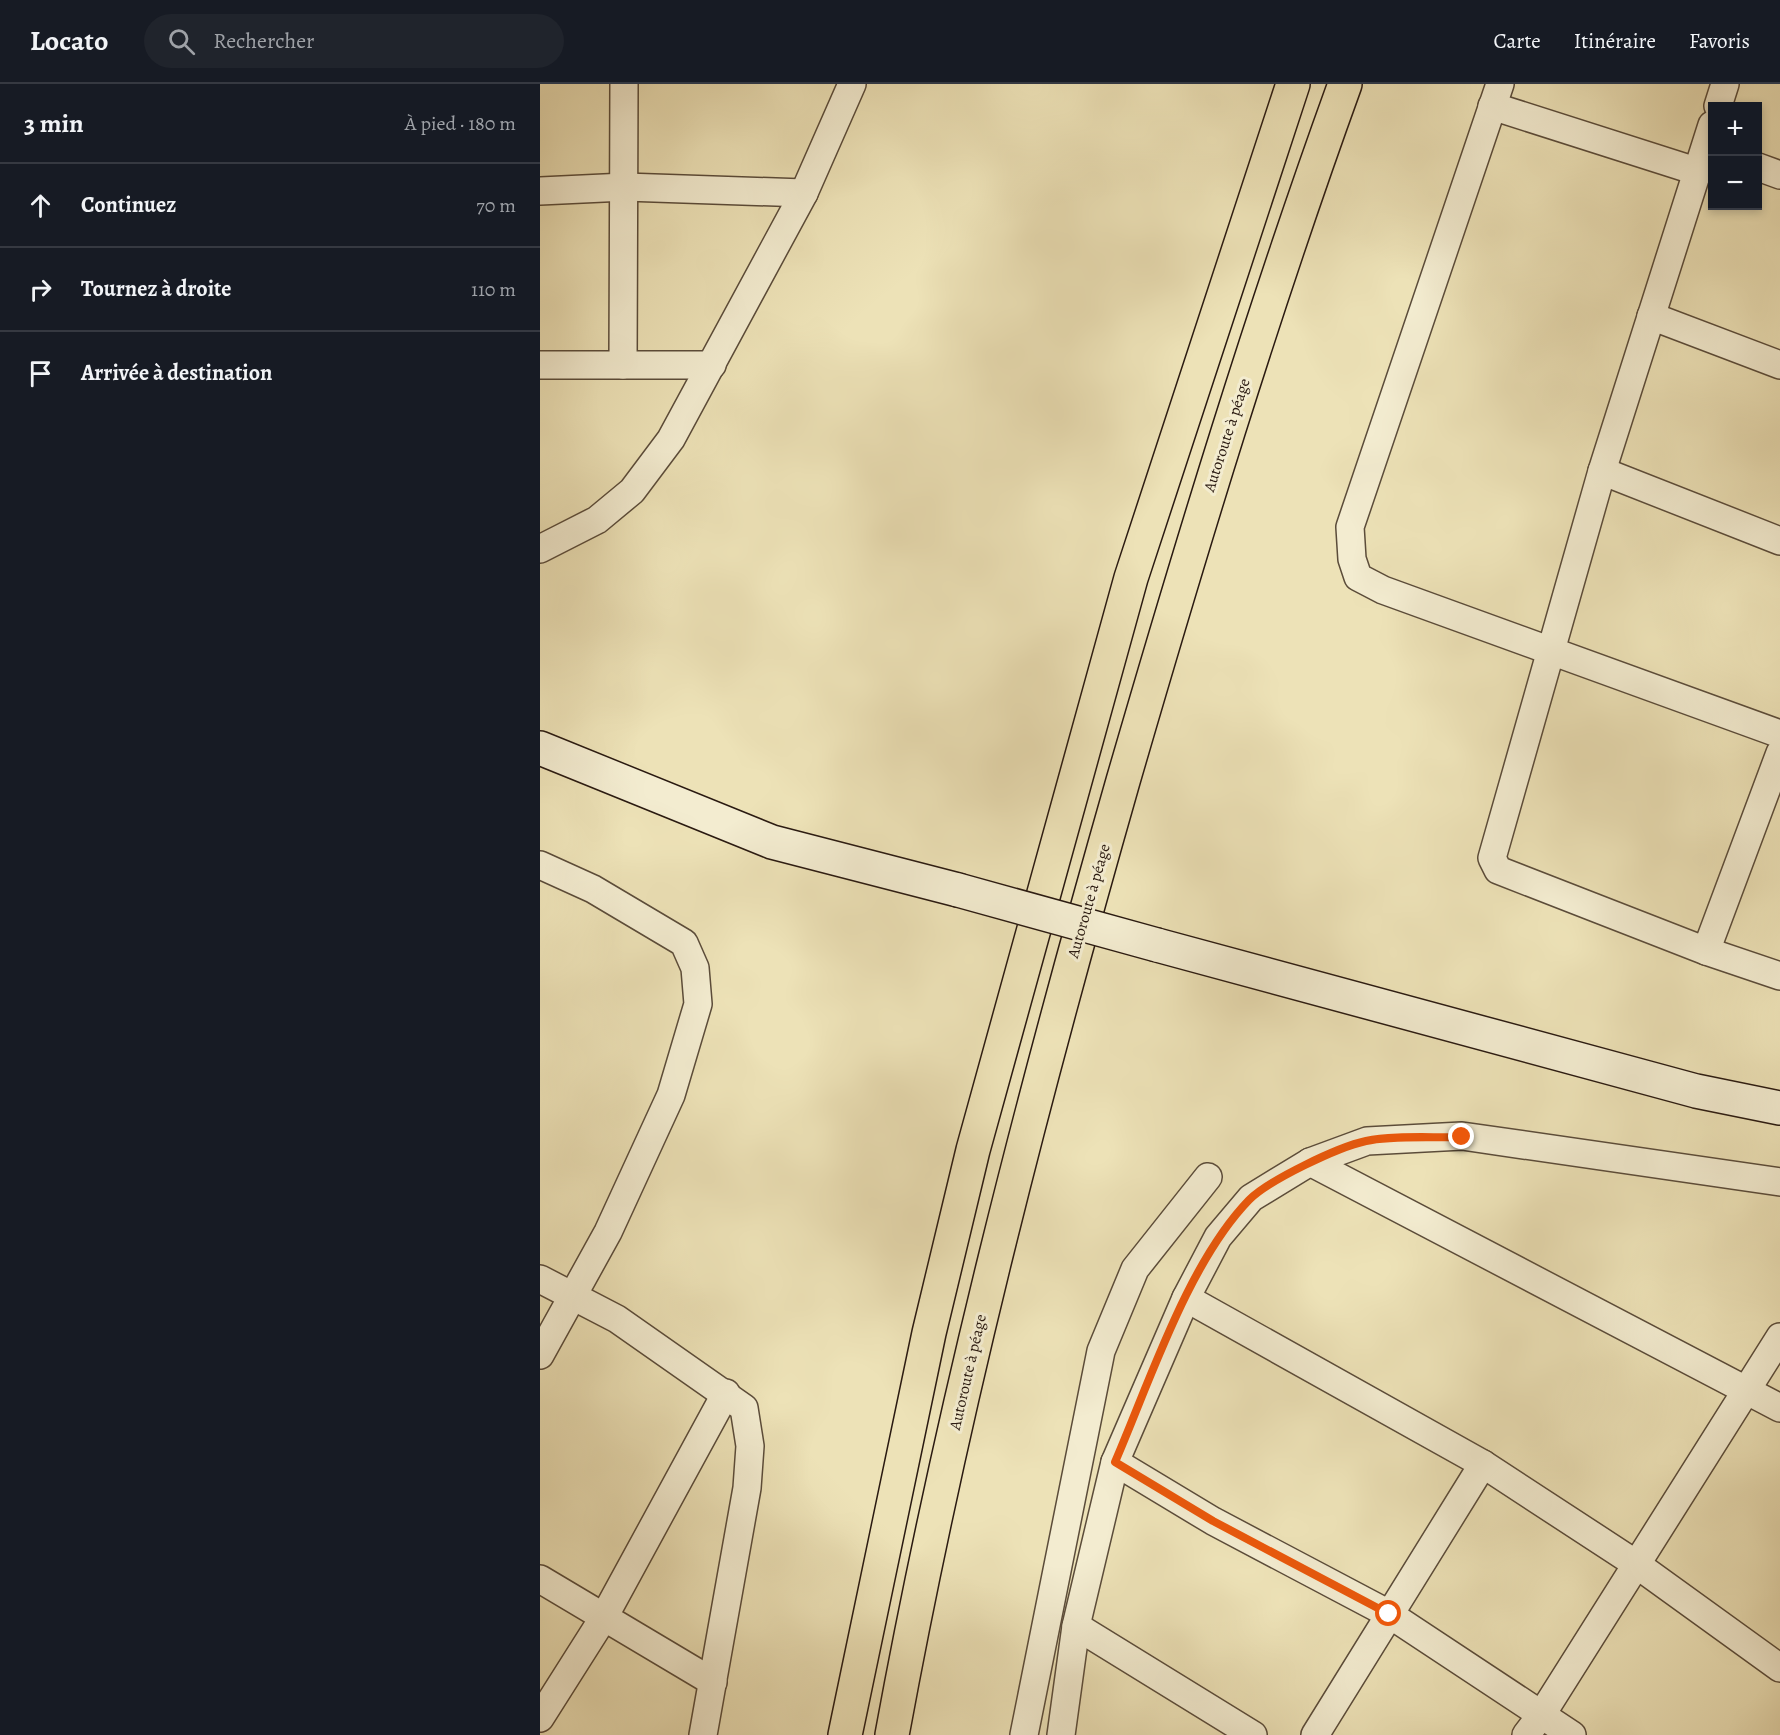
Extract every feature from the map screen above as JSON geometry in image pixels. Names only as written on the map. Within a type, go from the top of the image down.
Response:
[{"type":"highway","points":[[845,1735],[929,1333],[973,1150],[1131,578],[1293,84]]},
{"type":"highway","name":"Autoroute à péage","points":[[892,1735],[910,1635],[980,1318],[1059,1004],[1191,545],[1302,202],[1345,84]]},
{"type":"street","points":[[623,365],[624,84]]},
{"type":"street","points":[[540,549],[597,520],[632,491],[671,439],[804,193],[852,84]]},
{"type":"street","points":[[1719,102],[1725,84]]},
{"type":"street","points":[[1780,734],[1550,650],[1383,590],[1358,577],[1352,559],[1350,528],[1496,95],[1707,148],[1602,471],[1550,650],[1503,814],[1492,858],[1494,865],[1498,870],[1706,951],[1780,976]]},
{"type":"street","points":[[1762,168],[1780,175]]},
{"type":"street","points":[[540,190],[625,187],[804,193]]},
{"type":"street","points":[[1651,316],[1780,364]]},
{"type":"street","points":[[540,365],[712,365]]},
{"type":"street","points":[[1602,471],[1780,541]]},
{"type":"street","points":[[540,748],[772,842],[958,890],[1685,1088],[1780,1108]]},
{"type":"street","points":[[1706,951],[1780,753]]},
{"type":"street","points":[[540,865],[593,889],[684,944],[694,968],[698,1004],[671,1095],[608,1232],[540,1355]]},
{"type":"street","points":[[1061,1735],[1076,1626],[1115,1462],[1186,1298],[1218,1237],[1251,1198],[1310,1162],[1367,1141],[1462,1137],[1780,1182]]},
{"type":"street","points":[[1310,1162],[1780,1408]]},
{"type":"street","points":[[1024,1735],[1101,1351],[1135,1269],[1208,1177]]},
{"type":"street","points":[[540,1279],[574,1294],[617,1319],[726,1393],[744,1408],[750,1446],[747,1488],[703,1735]]},
{"type":"street","points":[[1186,1298],[1483,1464],[1636,1564],[1780,1668]]},
{"type":"street","points":[[1534,1725],[1780,1337]]},
{"type":"street","points":[[540,1718],[604,1617],[726,1393]]},
{"type":"street","points":[[1115,1462],[1213,1521],[1389,1614],[1534,1725],[1572,1735]]},
{"type":"street","points":[[1315,1735],[1483,1464]]},
{"type":"street","points":[[540,1579],[712,1682]]},
{"type":"street","points":[[1076,1626],[1253,1735]]},
{"type":"route","points":[[1389,1614],[1213,1521],[1115,1462],[1186,1298],[1218,1237],[1251,1198],[1310,1162],[1367,1141],[1462,1137]]}]
